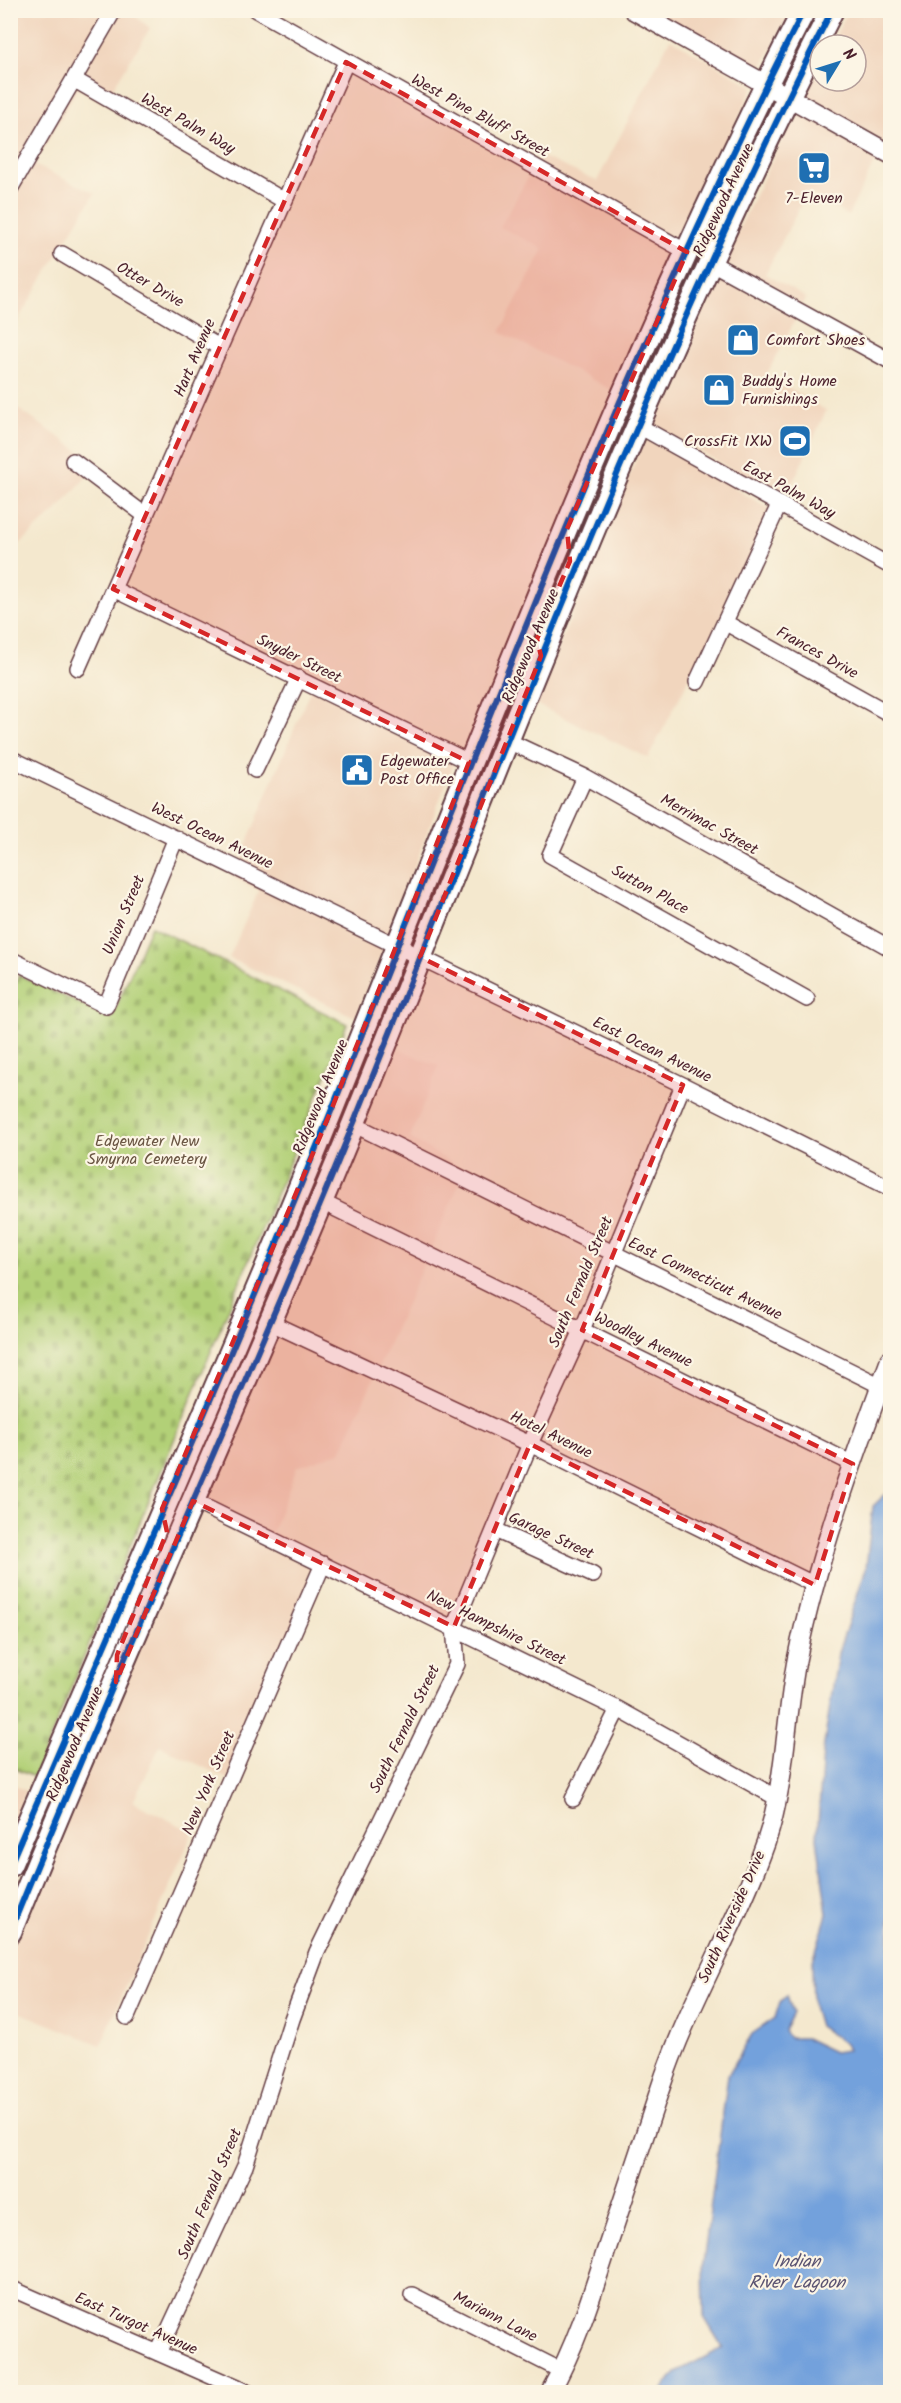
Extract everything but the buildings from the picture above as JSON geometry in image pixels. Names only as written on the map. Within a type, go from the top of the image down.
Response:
[{"type":"main road","name":"Ridgewood Avenue","points":[[10,1865],[330,1113],[470,762],[567,529],[683,262],[804,10]]},
{"type":"main road","name":"Ridgewood Avenue","points":[[10,1932],[353,1124],[506,740],[639,426],[710,262],[832,10]]},
{"type":"main road","points":[[639,426],[633,405],[684,288],[683,262]]},
{"type":"main road","points":[[541,656],[536,646],[537,639],[570,561],[571,547],[567,529]]},
{"type":"main road","points":[[195,1497],[192,1473],[239,1358],[235,1338]]},
{"type":"main road","points":[[116,1682],[117,1655],[167,1532],[167,1522],[162,1509]]},
{"type":"main road","points":[[10,1896],[42,1822],[41,1794]]},
{"type":"street","points":[[10,189],[114,10]]},
{"type":"street","name":"West Pine Bluff Street","points":[[256,10],[683,262]]},
{"type":"street","points":[[633,10],[891,154]]},
{"type":"street","name":"Hart Avenue","points":[[78,668],[283,200],[346,62]]},
{"type":"street","name":"West Palm Way","points":[[75,80],[283,200]]},
{"type":"street","name":"Otter Drive","points":[[62,254],[219,347]]},
{"type":"street","points":[[710,262],[891,361]]},
{"type":"street","name":"East Palm Way","points":[[639,426],[891,566]]},
{"type":"street","points":[[73,461],[146,516]]},
{"type":"street","points":[[697,682],[726,623],[778,505]]},
{"type":"street","name":"Snyder Street","points":[[113,589],[470,762]]},
{"type":"street","name":"Frances Drive","points":[[726,623],[891,714]]},
{"type":"street","points":[[255,770],[299,678]]},
{"type":"street","name":"Merrimac Street","points":[[506,740],[585,777],[891,948]]},
{"type":"street","name":"West Ocean Avenue","points":[[10,758],[397,946]]},
{"type":"street","name":"Sutton Place","points":[[585,777],[550,855],[807,999]]},
{"type":"street","name":"Union Street","points":[[10,958],[106,1006],[176,838]]},
{"type":"street","name":"East Ocean Avenue","points":[[397,946],[683,1084],[891,1188]]},
{"type":"street","name":"South Fernald Street","points":[[158,2353],[245,2166],[292,2019],[317,1952],[457,1664],[453,1627],[530,1444],[582,1330],[683,1084]]},
{"type":"street","name":"East Connecticut Avenue","points":[[353,1124],[881,1386]]},
{"type":"street","name":"Woodley Avenue","points":[[320,1201],[853,1464]]},
{"type":"street","name":"Hotel Avenue","points":[[269,1322],[530,1444],[815,1585]]},
{"type":"street","name":"South Riverside Drive","points":[[550,2392],[586,2312],[670,2057],[690,2008],[742,1902],[766,1840],[777,1798],[797,1660],[815,1585],[853,1464],[891,1360]]},
{"type":"street","name":"New Hampshire Street","points":[[195,1497],[323,1564],[618,1709],[777,1798]]},
{"type":"street","name":"Garage Street","points":[[495,1530],[593,1575]]},
{"type":"street","name":"New York Street","points":[[127,2017],[323,1564]]},
{"type":"street","points":[[573,1799],[618,1709]]},
{"type":"street","name":"East Turgot Avenue","points":[[10,2288],[247,2392]]},
{"type":"street","name":"Mariann Lane","points":[[412,2295],[561,2371]]},
{"type":"highlighted area","points":[[346,62],[687,252],[567,529],[570,561],[537,639],[541,656],[420,957],[683,1085],[582,1330],[853,1464],[815,1585],[530,1444],[454,1627],[193,1501],[116,1682],[117,1655],[167,1532],[162,1509],[330,1113],[469,762],[113,589]]},
{"type":"shaded area","points":[[11,11],[129,11],[150,28],[104,103],[78,88],[34,165],[95,193],[11,331]]},
{"type":"shaded area","points":[[648,11],[790,11],[759,73]]},
{"type":"shaded area","points":[[848,11],[890,11],[890,130],[884,142],[803,97],[808,87],[808,93],[868,93],[868,33],[836,33]]},
{"type":"shaded area","points":[[670,39],[753,86],[614,391],[500,332],[544,249],[500,227],[540,156],[597,181]]},
{"type":"shaded area","points":[[796,110],[878,155],[848,216],[808,191],[765,274],[806,298],[803,305],[723,262]]},
{"type":"shaded area","points":[[716,274],[796,318],[767,374],[826,411],[785,499],[651,424]]},
{"type":"shaded area","points":[[11,404],[98,464],[56,511],[11,552]]},
{"type":"shaded area","points":[[645,438],[776,512],[648,758],[535,704]]},
{"type":"shaded area","points":[[314,681],[456,757],[357,1018],[229,958],[259,890],[233,877]]},
{"type":"shaded area","points":[[391,1046],[439,1066],[410,1138],[465,1171],[341,1452],[297,1467],[272,1532],[324,1557],[228,1779],[160,1746],[133,1802],[193,1832],[101,2045],[11,2009],[11,1949]]},
{"type":"shaded area","points":[[11,1783],[26,1791],[11,1830]]},
{"type":"green space","name":"Edgewater New Smyrna Cemetery","points":[[151,926],[347,1024],[34,1777],[10,1767],[11,993],[19,975],[111,1019]]},
{"type":"water","name":"Indian River Lagoon","points":[[890,1490],[890,2392],[661,2392],[676,2372],[723,2348],[704,2317],[703,2263],[728,2075],[752,2034],[775,2018],[780,2002],[787,1995],[793,2013],[784,2031],[789,2038],[805,2038],[834,2052],[848,2050],[845,2044],[819,2026],[813,2006],[812,1964],[827,1914],[817,1838],[823,1751],[838,1653],[866,1568],[873,1506]]},
{"type":"cycle path","points":[[10,1865],[293,1204],[555,554],[614,416],[737,144],[804,10]]},
{"type":"cycle path","points":[[10,1932],[313,1222],[581,560],[640,421],[701,282],[832,10]]},
{"type":"place","name":"7-Eleven","points":[[814,168]]},
{"type":"place","name":"Comfort Shoes","points":[[743,340]]},
{"type":"place","name":"Buddy's Home Furnishings","points":[[719,390]]},
{"type":"place","name":"CrossFit IXW","points":[[795,441]]},
{"type":"place","name":"Edgewater Post Office","points":[[357,770]]}]
